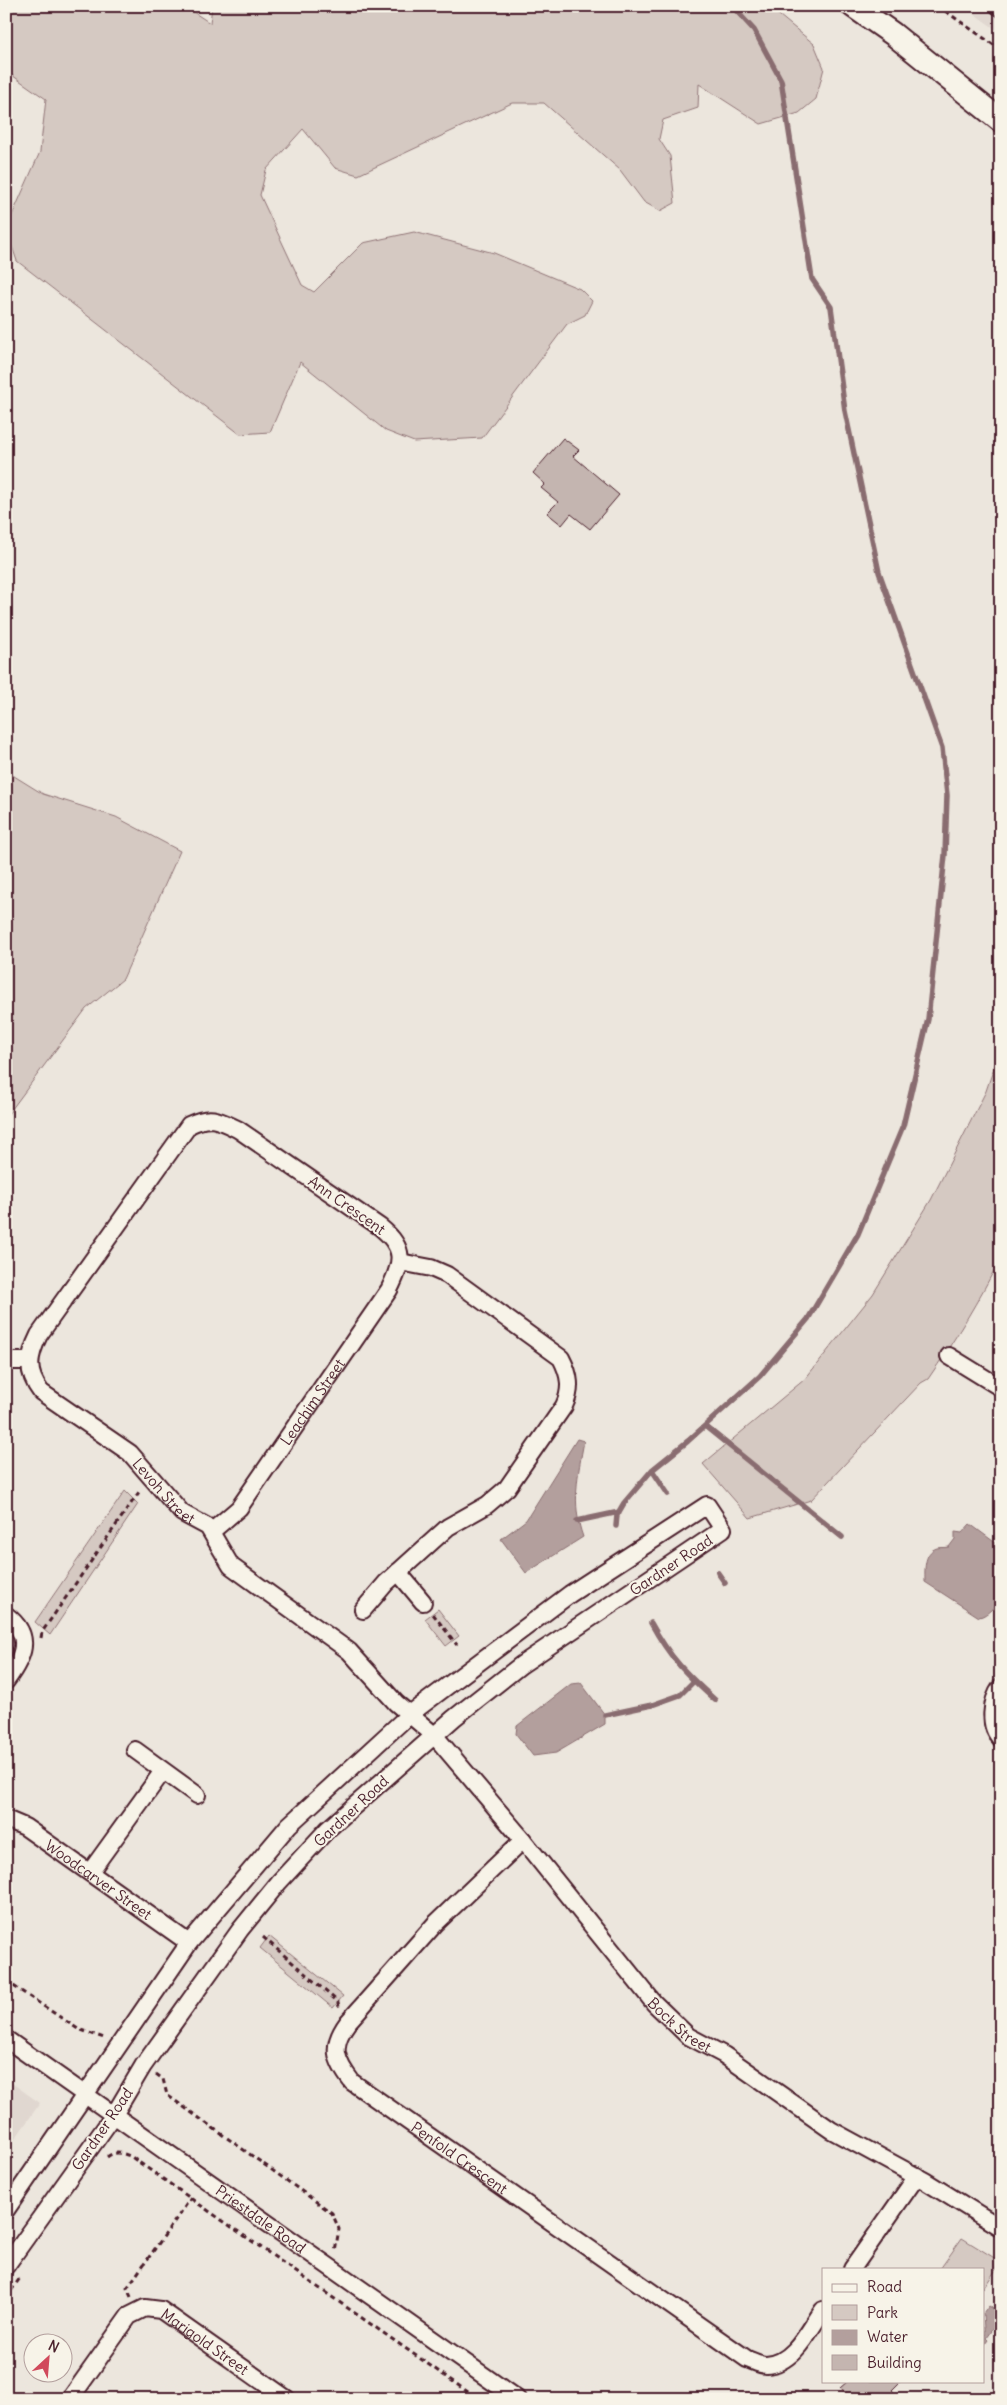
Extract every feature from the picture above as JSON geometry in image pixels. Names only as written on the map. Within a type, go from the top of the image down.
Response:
[{"type":"main road","points":[[854,6],[893,34],[1001,121]]},
{"type":"street","name":"Ann Crescent","points":[[30,1361],[31,1350],[39,1336],[189,1125],[201,1119],[215,1118],[239,1130],[380,1227],[398,1245],[401,1257],[400,1262]]},
{"type":"street","points":[[363,1610],[398,1572],[448,1527],[487,1505],[506,1488],[564,1406],[569,1395],[570,1383],[567,1369],[561,1358],[447,1275],[431,1268],[400,1262]]},
{"type":"street","name":"Leachim Street","points":[[211,1532],[239,1508],[389,1290],[397,1274],[400,1262]]},
{"type":"street","points":[[948,1356],[1001,1388]]},
{"type":"street","points":[[6,1361],[30,1361]]},
{"type":"street","name":"Levoh Street","points":[[30,1361],[33,1382],[40,1392],[130,1453],[182,1513],[208,1528],[231,1566],[349,1651],[396,1703],[434,1735]]},
{"type":"street","name":"Gardner Road","points":[[6,2210],[189,1944],[289,1825],[410,1714],[570,1594],[707,1505],[724,1529],[521,1666],[434,1735],[328,1830],[279,1882],[240,1930],[144,2066],[114,2115],[6,2266]]},
{"type":"street","points":[[398,1572],[423,1602]]},
{"type":"street","points":[[6,1615],[23,1636],[23,1650],[18,1665],[6,1681]]},
{"type":"street","points":[[1001,1687],[995,1695],[992,1713],[996,1734],[1001,1739]]},
{"type":"street","name":"Bock Street","points":[[434,1735],[523,1840],[654,2003],[688,2036],[724,2054],[831,2130],[917,2176],[1001,2228]]},
{"type":"street","points":[[135,1750],[196,1795]]},
{"type":"street","points":[[90,1872],[163,1771]]},
{"type":"street","name":"Woodcarver Street","points":[[6,1819],[26,1826],[189,1944]]},
{"type":"street","name":"Penfold Crescent","points":[[523,1840],[435,1924],[342,2029],[337,2043],[336,2057],[341,2068],[352,2082],[747,2359],[765,2365],[779,2362],[793,2353],[822,2311]]},
{"type":"street","name":"Priestdale Road","points":[[6,2039],[517,2399]]},
{"type":"street","points":[[853,2268],[917,2176]]},
{"type":"street","name":"Marigold Street","points":[[70,2399],[128,2316],[145,2308],[162,2310],[287,2399]]},
{"type":"path","points":[[938,6],[1001,50]]},
{"type":"path","points":[[40,1645],[42,1632],[139,1492]]},
{"type":"path","points":[[423,1602],[457,1645]]},
{"type":"path","points":[[263,1937],[338,2002],[340,2012],[348,2022]]},
{"type":"path","points":[[6,1980],[78,2029],[100,2034],[117,2048]]},
{"type":"path","points":[[144,2066],[163,2078],[167,2095],[332,2213],[339,2229],[332,2268]]},
{"type":"path","points":[[102,2161],[110,2154],[120,2153],[130,2156],[478,2399]]},
{"type":"path","points":[[137,2312],[127,2288],[191,2198]]},
{"type":"path","points":[[6,2298],[23,2274]]},
{"type":"shaded area","points":[[963,6],[1001,6],[1001,33]]},
{"type":"shaded area","points":[[6,2079],[40,2103],[6,2152]]},
{"type":"green space","points":[[6,6],[184,6],[210,23],[212,6],[768,6],[814,44],[824,68],[816,99],[799,113],[761,124],[699,84],[698,108],[663,120],[659,139],[670,156],[675,203],[660,211],[644,202],[620,170],[544,103],[512,103],[358,175],[335,168],[303,129],[266,170],[260,195],[302,285],[314,292],[363,243],[414,232],[494,253],[580,289],[592,301],[585,315],[567,324],[482,438],[414,442],[386,431],[300,362],[270,432],[240,434],[17,261],[6,229],[40,152],[46,99],[6,71]]},
{"type":"green space","points":[[6,771],[43,794],[116,817],[180,851],[123,979],[86,1009],[6,1117]]},
{"type":"green space","points":[[1001,1047],[1001,1257],[993,1273],[948,1350],[928,1379],[921,1383],[811,1500],[750,1518],[703,1464],[805,1379],[873,1294],[931,1200],[986,1091]]},
{"type":"green space","points":[[125,1491],[138,1504],[50,1635],[35,1622]]},
{"type":"green space","points":[[438,1609],[459,1636],[446,1646],[425,1619]]},
{"type":"green space","points":[[269,1936],[343,1996],[333,2008],[260,1948]]},
{"type":"green space","points":[[962,2238],[1001,2262],[984,2288],[984,2268],[941,2268]]},
{"type":"water","points":[[577,1439],[584,1441],[576,1501],[579,1525],[583,1537],[526,1573],[501,1539],[526,1520]]},
{"type":"water","points":[[970,1524],[1001,1547],[1001,1596],[992,1609],[979,1617],[925,1582],[927,1558],[932,1550],[949,1547],[955,1539],[955,1532],[962,1533]]},
{"type":"water","points":[[581,1683],[605,1715],[605,1724],[556,1753],[533,1756],[516,1734],[517,1726],[571,1684]]},
{"type":"water","points":[[989,2306],[1001,2314],[1001,2317],[986,2338],[988,2340],[985,2344],[984,2329],[984,2313]]},
{"type":"building","points":[[563,438],[579,450],[573,456],[619,495],[590,529],[571,514],[562,525],[547,513],[558,502],[541,488],[545,484],[533,473]]},
{"type":"building","points":[[847,2382],[900,2382],[892,2390],[900,2399],[850,2399],[840,2388]]},
{"type":"waterway","points":[[616,1526],[617,1515],[624,1503],[652,1470],[688,1441],[760,1376],[808,1319],[858,1234],[903,1126],[928,1019],[945,855],[947,795],[942,748],[879,572],[845,411],[831,307],[812,279],[781,80],[754,30],[732,6]]},
{"type":"waterway","points":[[705,1426],[842,1537]]},
{"type":"waterway","points":[[652,1470],[668,1494]]},
{"type":"waterway","points":[[577,1521],[619,1512]]},
{"type":"waterway","points":[[718,1573],[725,1583]]},
{"type":"waterway","points":[[651,1623],[679,1665],[715,1700]]},
{"type":"waterway","points":[[605,1715],[652,1705],[680,1695],[694,1681]]}]
